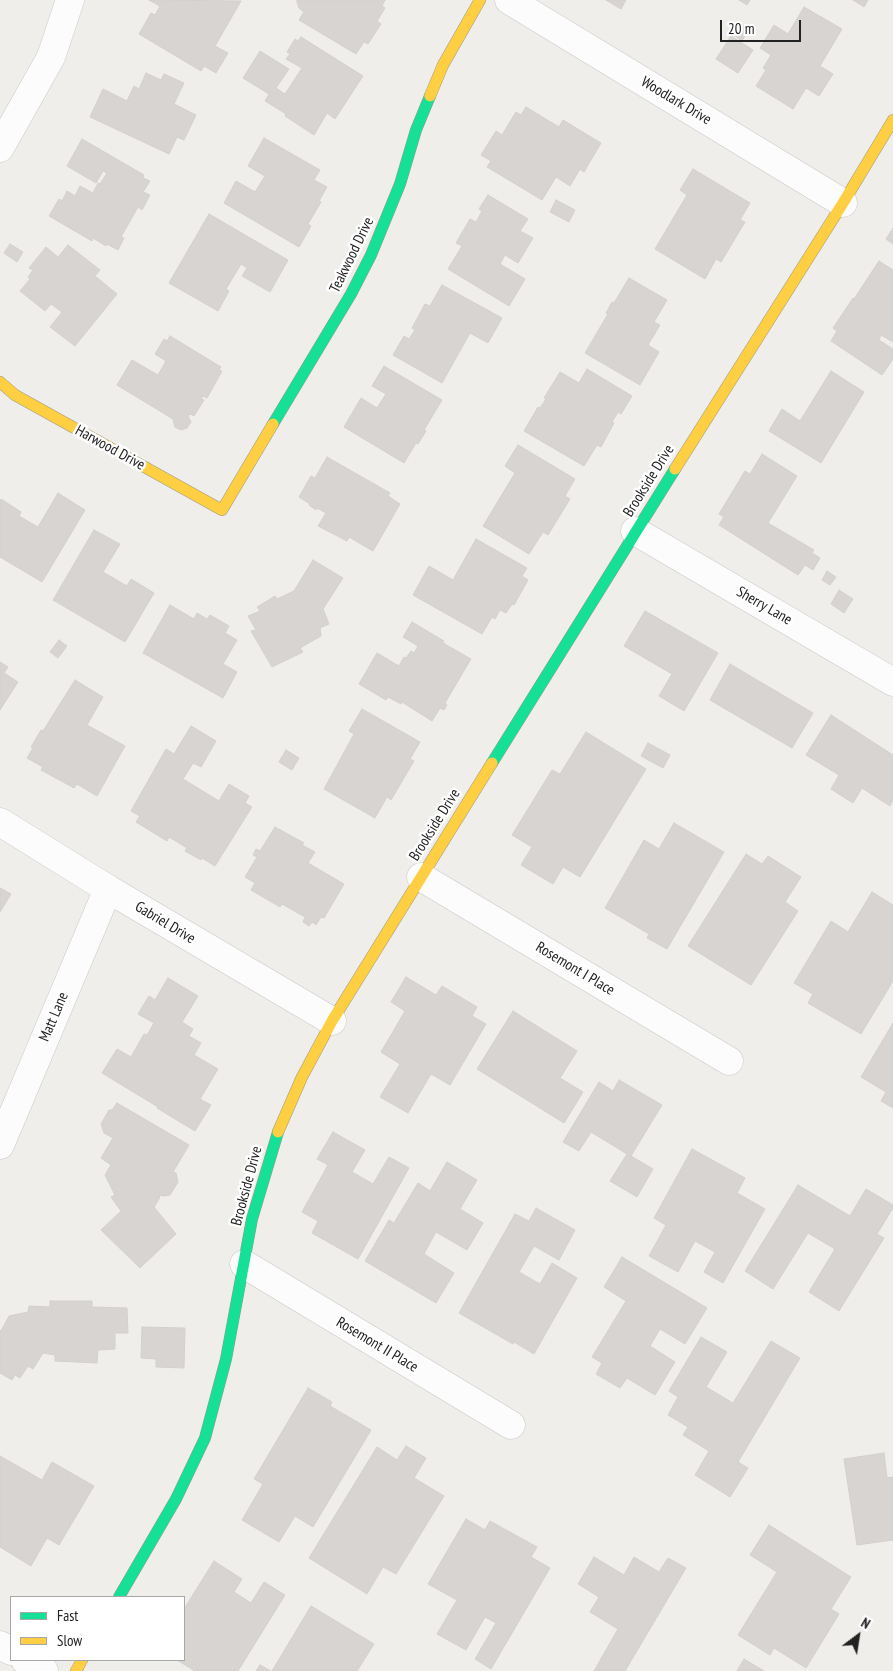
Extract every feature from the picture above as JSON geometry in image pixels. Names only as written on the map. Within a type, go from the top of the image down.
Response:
[{"type":"street","points":[[0,148],[51,57],[70,0]]},
{"type":"street","name":"Teakwood Drive","points":[[222,510],[351,294],[371,255],[400,184],[416,130],[443,64],[480,0]]},
{"type":"street","name":"Woodlark Drive","points":[[509,0],[843,203]]},
{"type":"street","name":"Brookside Drive","points":[[120,1596],[176,1499],[205,1438],[226,1359],[252,1219],[275,1140],[302,1077],[332,1021],[893,120]]},
{"type":"street","name":"Harwood Drive","points":[[0,382],[15,395],[222,510]]},
{"type":"street","name":"Sherry Lane","points":[[636,531],[893,682]]},
{"type":"street","name":"Gabriel Drive","points":[[0,822],[108,889],[332,1021]]},
{"type":"street","name":"Rosemont I Place","points":[[421,877],[729,1061]]},
{"type":"street","name":"Matt Lane","points":[[0,1145],[108,889]]},
{"type":"street","name":"Rosemont II Place","points":[[244,1264],[511,1425]]},
{"type":"street","points":[[28,1661],[44,1671]]},
{"type":"building","points":[[149,0],[241,1],[215,46],[228,53],[216,73],[204,66],[201,71],[139,34],[151,13],[155,15],[160,6]]},
{"type":"building","points":[[297,0],[385,0],[382,6],[385,8],[377,21],[381,24],[368,44],[364,42],[356,54],[299,20],[304,12],[299,8]]},
{"type":"building","points":[[606,0],[626,0],[621,9]]},
{"type":"building","points":[[739,0],[750,0],[747,5]]},
{"type":"building","points":[[853,0],[868,0],[864,7]]},
{"type":"building","points":[[804,7],[842,29],[820,66],[833,74],[819,96],[806,88],[793,109],[756,86],[766,70],[763,68],[771,55],[760,48],[774,25],[788,34]]},
{"type":"building","points":[[739,22],[749,29],[742,41],[732,34]]},
{"type":"building","points":[[731,36],[753,50],[738,73],[716,59]]},
{"type":"building","points":[[301,37],[363,76],[335,119],[327,113],[314,135],[265,101],[269,94],[243,78],[260,51],[289,69],[276,88],[285,94],[302,68],[286,59],[290,54],[287,52],[295,39],[298,41]]},
{"type":"building","points":[[146,73],[161,80],[164,74],[184,83],[174,104],[196,115],[184,140],[177,137],[169,154],[90,117],[103,89],[127,101],[134,86],[139,89]]},
{"type":"building","points":[[526,107],[559,127],[563,120],[601,143],[584,172],[580,169],[570,186],[556,177],[542,200],[487,167],[491,161],[481,155],[496,131],[502,135],[516,112],[521,115]]},
{"type":"building","points":[[264,138],[320,170],[314,180],[327,187],[319,201],[321,202],[308,224],[311,226],[299,247],[224,203],[236,181],[255,192],[265,176],[248,166]]},
{"type":"building","points":[[82,139],[144,175],[143,178],[150,181],[143,192],[150,195],[142,210],[138,207],[121,237],[124,238],[118,250],[107,244],[106,246],[93,238],[92,241],[49,216],[59,199],[62,201],[67,191],[75,196],[80,186],[93,193],[98,183],[100,184],[107,173],[103,171],[96,183],[67,166]]},
{"type":"building","points":[[693,169],[750,203],[740,220],[745,222],[721,262],[716,259],[705,279],[655,249],[687,195],[680,190]]},
{"type":"building","points":[[488,195],[528,219],[520,231],[533,238],[518,263],[505,255],[500,264],[525,279],[509,306],[448,269],[462,246],[456,243],[470,219],[476,222],[482,211],[479,209]]},
{"type":"building","points":[[556,200],[575,210],[569,222],[550,212]]},
{"type":"building","points":[[209,214],[288,260],[270,292],[242,276],[247,268],[241,264],[226,289],[229,291],[218,311],[169,283]]},
{"type":"building","points":[[893,228],[893,244],[886,239]]},
{"type":"building","points":[[10,244],[23,252],[17,262],[4,253]]},
{"type":"building","points":[[68,245],[100,270],[95,276],[117,294],[75,346],[50,327],[62,312],[51,304],[45,311],[20,291],[30,279],[28,277],[33,270],[29,268],[46,247],[58,257]]},
{"type":"building","points":[[879,261],[893,270],[893,342],[881,335],[879,340],[893,349],[893,359],[882,375],[831,341],[837,331],[833,328]]},
{"type":"building","points":[[629,278],[667,300],[654,322],[660,325],[648,345],[659,352],[640,385],[585,353],[608,314],[606,313],[612,302],[614,303]]},
{"type":"building","points":[[442,285],[502,318],[488,343],[470,333],[442,383],[393,355],[404,336],[409,339],[415,330],[412,328],[425,304],[430,306]]},
{"type":"building","points":[[170,336],[221,367],[219,370],[222,371],[207,398],[203,396],[201,399],[204,400],[194,416],[190,414],[188,416],[191,422],[187,428],[181,430],[175,427],[173,419],[117,385],[132,360],[158,375],[166,361],[155,354],[164,339],[167,341]]},
{"type":"building","points":[[384,366],[442,400],[424,430],[426,431],[404,463],[344,427],[361,398],[377,408],[386,394],[372,386]]},
{"type":"building","points":[[587,369],[632,396],[621,414],[618,412],[601,447],[597,445],[584,466],[524,431],[538,407],[540,408],[546,399],[544,398],[560,372],[579,383]]},
{"type":"building","points":[[831,371],[864,392],[821,463],[769,431],[782,409],[800,421]]},
{"type":"building","points":[[518,445],[575,479],[565,496],[570,499],[548,535],[543,532],[529,554],[483,526],[515,473],[505,466]]},
{"type":"building","points":[[762,454],[797,476],[768,523],[814,550],[812,553],[820,558],[813,570],[805,565],[798,575],[719,525],[724,517],[719,514],[745,471],[750,474]]},
{"type":"building","points":[[327,457],[390,493],[388,496],[400,504],[373,551],[349,537],[347,541],[318,526],[326,513],[317,508],[316,510],[299,497],[311,476],[315,478]]},
{"type":"building","points":[[58,493],[85,510],[42,582],[0,557],[0,501],[1,499],[21,512],[19,516],[38,527]]},
{"type":"building","points":[[94,530],[120,544],[103,572],[127,586],[131,579],[154,593],[125,642],[53,600]]},
{"type":"building","points":[[476,539],[527,568],[522,576],[528,580],[514,605],[512,604],[506,613],[500,610],[495,619],[492,617],[482,634],[413,595],[429,566],[453,580]]},
{"type":"building","points":[[313,560],[343,578],[323,609],[329,624],[320,628],[321,636],[300,648],[303,652],[272,667],[251,631],[256,630],[248,616],[260,611],[257,607],[275,596],[277,599],[294,591]]},
{"type":"building","points":[[827,571],[836,577],[830,585],[822,580]]},
{"type":"building","points":[[839,590],[853,599],[844,613],[831,604]]},
{"type":"building","points":[[170,605],[194,619],[197,613],[207,619],[210,615],[229,626],[225,633],[237,640],[223,664],[237,672],[223,698],[143,653]]},
{"type":"building","points":[[645,611],[718,653],[684,711],[659,696],[672,674],[624,646]]},
{"type":"building","points":[[412,622],[471,659],[445,703],[447,705],[444,710],[440,708],[432,721],[402,702],[401,704],[388,697],[386,700],[359,684],[377,653],[399,666],[404,657],[406,658],[411,651],[414,653],[418,646],[403,637]]},
{"type":"building","points":[[59,640],[67,646],[58,658],[50,652]]},
{"type":"building","points":[[0,662],[8,667],[4,673],[18,682],[0,710]]},
{"type":"building","points":[[730,664],[813,713],[792,748],[710,700]]},
{"type":"building","points":[[75,680],[103,697],[87,725],[125,746],[97,796],[77,784],[74,788],[41,770],[43,767],[27,758],[41,730],[43,731]]},
{"type":"building","points":[[362,709],[420,742],[410,759],[414,761],[391,800],[387,797],[375,818],[324,789],[354,734],[349,731]]},
{"type":"building","points":[[831,715],[893,755],[893,800],[890,806],[862,788],[853,803],[831,789],[839,775],[806,755]]},
{"type":"building","points":[[191,726],[216,741],[201,767],[193,763],[183,779],[219,801],[229,784],[249,796],[245,803],[252,807],[215,866],[185,851],[187,848],[169,837],[167,841],[136,822],[140,816],[131,811],[166,749],[174,754]]},
{"type":"building","points":[[586,732],[646,769],[580,877],[563,867],[553,884],[521,865],[532,847],[512,835],[552,770],[560,774]]},
{"type":"building","points":[[648,743],[670,755],[663,768],[641,756]]},
{"type":"building","points":[[286,750],[299,758],[292,770],[279,762]]},
{"type":"building","points":[[674,823],[724,852],[667,949],[647,938],[649,934],[605,908],[644,840],[659,849]]},
{"type":"building","points":[[275,827],[304,843],[302,845],[315,852],[308,863],[344,884],[324,918],[321,917],[316,925],[312,922],[309,926],[303,922],[305,917],[282,904],[280,907],[251,890],[255,883],[245,877],[257,857],[253,855],[256,849],[260,851]]},
{"type":"building","points":[[746,854],[762,864],[768,856],[801,877],[785,902],[798,911],[751,985],[688,946]]},
{"type":"building","points":[[0,888],[11,894],[0,912]]},
{"type":"building","points":[[872,892],[893,905],[893,981],[861,1034],[808,1003],[813,994],[794,983],[831,921],[848,932]]},
{"type":"building","points":[[406,977],[436,995],[442,986],[477,1007],[472,1016],[486,1024],[450,1085],[431,1074],[408,1113],[380,1097],[400,1064],[381,1052],[405,1011],[391,1002]]},
{"type":"building","points":[[168,978],[198,996],[182,1022],[193,1029],[189,1036],[201,1043],[194,1055],[218,1069],[200,1099],[211,1105],[195,1131],[102,1073],[117,1049],[131,1057],[144,1034],[147,1035],[154,1023],[138,1014],[149,996],[155,1000]]},
{"type":"building","points":[[513,1011],[577,1051],[560,1078],[583,1092],[564,1123],[477,1069]]},
{"type":"building","points":[[893,1023],[893,1108],[881,1101],[886,1092],[861,1077]]},
{"type":"building","points":[[619,1080],[662,1105],[631,1156],[653,1169],[637,1197],[610,1181],[627,1154],[591,1132],[579,1151],[563,1142],[599,1082],[613,1091]]},
{"type":"building","points":[[117,1103],[189,1145],[173,1172],[176,1173],[178,1182],[170,1195],[160,1195],[154,1207],[176,1234],[140,1268],[101,1230],[121,1211],[111,1197],[115,1195],[105,1175],[111,1165],[101,1158],[113,1138],[104,1133],[101,1124],[109,1110],[112,1110]]},
{"type":"building","points":[[333,1132],[365,1150],[352,1172],[373,1184],[389,1157],[409,1168],[358,1259],[312,1233],[318,1221],[302,1212],[328,1165],[317,1159]]},
{"type":"building","points":[[692,1149],[745,1178],[737,1193],[765,1209],[723,1283],[704,1272],[715,1252],[695,1241],[678,1272],[649,1256],[666,1225],[654,1218]]},
{"type":"building","points":[[447,1162],[477,1180],[460,1209],[483,1223],[467,1250],[436,1232],[424,1254],[454,1273],[436,1303],[365,1261],[389,1220],[394,1223],[418,1183],[430,1191]]},
{"type":"building","points":[[798,1185],[850,1216],[866,1189],[893,1205],[877,1234],[884,1238],[839,1311],[809,1292],[835,1249],[808,1233],[773,1289],[745,1271]]},
{"type":"building","points":[[536,1208],[575,1230],[559,1260],[534,1246],[519,1272],[540,1284],[552,1263],[577,1278],[534,1354],[459,1313],[515,1214],[529,1221]]},
{"type":"building","points":[[622,1257],[707,1308],[685,1344],[660,1329],[650,1346],[675,1362],[655,1395],[627,1378],[620,1388],[596,1374],[602,1363],[592,1357],[626,1301],[604,1287]]},
{"type":"building","points":[[50,1301],[92,1301],[92,1307],[127,1308],[128,1333],[115,1333],[115,1349],[98,1350],[97,1363],[55,1361],[55,1355],[43,1353],[33,1369],[28,1366],[20,1378],[15,1375],[12,1380],[0,1373],[0,1330],[9,1316],[28,1312],[29,1306],[50,1307]]},
{"type":"building","points":[[142,1327],[185,1328],[184,1368],[156,1367],[156,1359],[141,1358]]},
{"type":"building","points":[[701,1337],[727,1352],[706,1387],[733,1403],[771,1341],[800,1358],[738,1462],[748,1468],[730,1497],[695,1475],[709,1451],[683,1435],[688,1427],[668,1415],[678,1397],[669,1391]]},
{"type":"building","points":[[308,1388],[332,1402],[330,1406],[371,1430],[313,1527],[295,1516],[279,1542],[242,1520],[263,1484],[254,1479]]},
{"type":"building","points":[[406,1446],[426,1458],[414,1478],[444,1496],[396,1574],[383,1567],[367,1594],[309,1558],[377,1447],[397,1460]]},
{"type":"building","points":[[884,1453],[887,1478],[893,1477],[893,1540],[857,1545],[844,1459]]},
{"type":"building","points":[[0,1456],[42,1480],[52,1462],[94,1486],[59,1545],[47,1538],[31,1566],[0,1547]]},
{"type":"building","points":[[466,1519],[485,1530],[490,1521],[537,1547],[531,1557],[550,1568],[491,1669],[475,1659],[496,1623],[485,1617],[466,1650],[437,1634],[457,1600],[428,1584]]},
{"type":"building","points":[[769,1525],[851,1577],[831,1609],[839,1614],[806,1668],[774,1648],[770,1655],[738,1635],[777,1572],[750,1555]]},
{"type":"building","points":[[594,1557],[624,1575],[634,1557],[659,1572],[668,1558],[686,1568],[625,1671],[594,1671],[618,1629],[590,1612],[599,1597],[578,1584]]},
{"type":"building","points":[[214,1561],[242,1579],[234,1592],[251,1603],[264,1582],[285,1595],[238,1671],[195,1671],[179,1661],[185,1661],[185,1607]]},
{"type":"building","points":[[311,1606],[374,1644],[357,1671],[272,1671]]},
{"type":"building","points":[[744,1659],[764,1671],[737,1671]]},
{"type":"building","points":[[260,1665],[271,1671],[256,1671]]},
{"type":"traffic: fast","points":[[273,424],[351,294],[371,255],[400,184],[416,130],[430,96]]},
{"type":"traffic: fast","points":[[492,763],[675,469]]},
{"type":"traffic: fast","points":[[120,1596],[176,1499],[205,1438],[226,1359],[252,1219],[278,1132]]},
{"type":"traffic: slow","points":[[430,96],[443,65],[480,0]]},
{"type":"traffic: slow","points":[[675,469],[843,203],[893,120]]},
{"type":"traffic: slow","points":[[0,382],[15,395],[222,510],[273,424]]},
{"type":"traffic: slow","points":[[278,1132],[302,1077],[332,1021],[492,763]]},
{"type":"traffic: slow","points":[[76,1671],[81,1661]]}]
